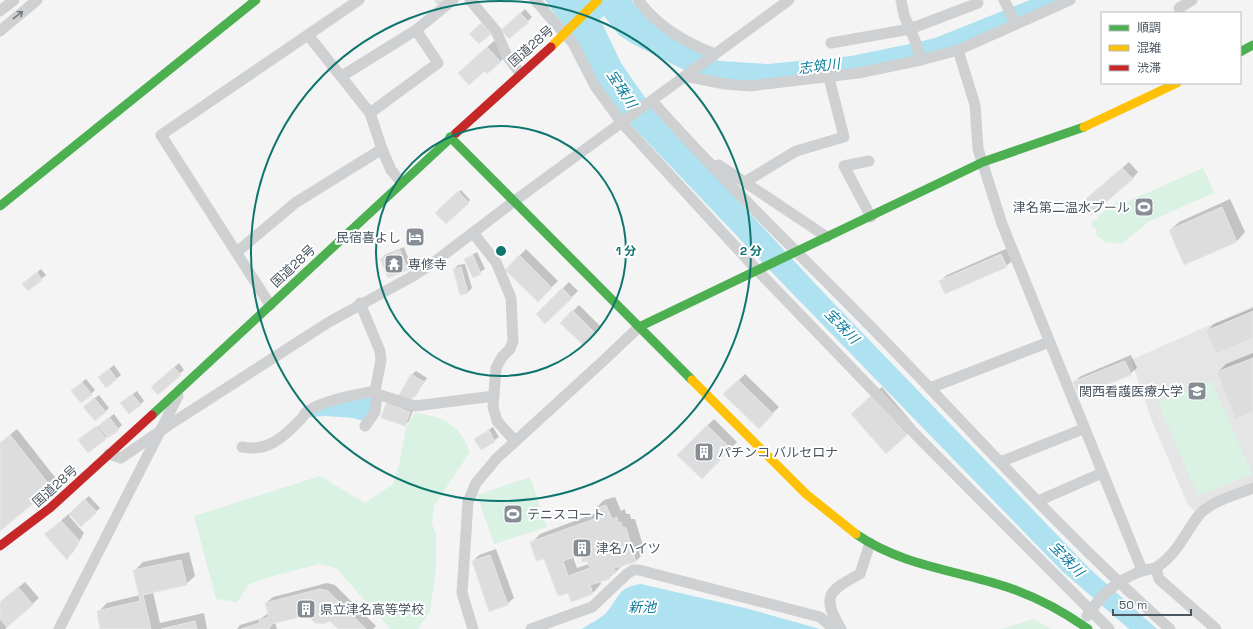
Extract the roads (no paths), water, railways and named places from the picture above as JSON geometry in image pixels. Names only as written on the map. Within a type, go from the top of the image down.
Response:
[{"type":"main road","points":[[0,206],[256,0]]},
{"type":"main road","name":"国道28号","points":[[0,546],[41,516],[109,454],[401,182],[565,34],[598,0]]},
{"type":"main road","points":[[1241,51],[1253,45]]},
{"type":"main road","points":[[639,327],[983,162],[1076,130],[1116,113],[1175,84]]},
{"type":"main road","points":[[450,137],[806,494],[837,521],[870,544],[895,555],[933,569],[1021,591],[1054,606],[1085,626]]},
{"type":"street","points":[[0,11],[14,0]]},
{"type":"street","points":[[0,30],[37,0]]},
{"type":"street","points":[[270,305],[161,135],[359,0]]},
{"type":"street","points":[[342,76],[416,30],[453,0]]},
{"type":"street","points":[[470,0],[496,31],[507,56],[520,73]]},
{"type":"street","points":[[535,0],[573,43],[595,86],[623,122],[758,270],[916,436],[1091,609],[1109,629]]},
{"type":"street","points":[[638,0],[644,8],[673,33],[695,47],[714,55]]},
{"type":"street","points":[[901,0],[904,15],[916,43],[921,60]]},
{"type":"street","points":[[1004,0],[1016,24]]},
{"type":"street","points":[[687,75],[725,84],[750,86],[829,78],[921,60],[958,50],[1016,24],[1056,3],[1070,0]]},
{"type":"street","points":[[1180,8],[1192,0]]},
{"type":"street","points":[[109,454],[121,458],[360,303],[415,275],[652,101],[785,1]]},
{"type":"street","points":[[831,43],[910,29],[978,4]]},
{"type":"street","points":[[370,113],[438,63],[416,30]]},
{"type":"street","points":[[308,35],[370,113],[382,149],[392,170],[401,182]]},
{"type":"street","points":[[958,50],[975,105],[978,149],[1002,224],[1083,429],[1142,570]]},
{"type":"street","points":[[745,182],[796,151],[844,137],[829,78]]},
{"type":"street","points":[[652,101],[686,140],[714,167],[794,253],[930,388],[1117,582],[1170,629]]},
{"type":"street","points":[[237,252],[295,203],[382,149]]},
{"type":"street","points":[[869,161],[844,166],[870,217]]},
{"type":"street","points":[[714,167],[719,165],[827,237]]},
{"type":"street","points":[[473,233],[496,262],[512,298],[512,346],[502,357],[496,368],[494,396],[495,416],[501,426],[515,441]]},
{"type":"street","points":[[360,303],[380,351],[381,360],[376,392],[375,412],[365,426]]},
{"type":"street","points":[[473,629],[462,593],[468,502],[476,483],[497,458],[639,327]]},
{"type":"street","points":[[930,388],[1049,342]]},
{"type":"street","points":[[59,629],[184,385]]},
{"type":"street","points":[[242,447],[260,449],[267,446],[281,438],[301,419],[306,412],[318,406],[376,392],[415,406],[494,396]]},
{"type":"street","points":[[1000,462],[1083,429]]},
{"type":"street","points":[[1038,501],[1102,473]]},
{"type":"street","points":[[1085,626],[1091,609],[1117,582],[1142,570],[1156,568],[1180,546],[1200,514],[1216,503],[1253,488]]},
{"type":"street","points":[[841,629],[829,608],[831,597],[838,587],[860,574],[870,544]]},
{"type":"street","points":[[1156,568],[1159,579],[1216,629]]},
{"type":"street","points":[[531,629],[592,607],[627,574],[639,570],[820,617],[834,629]]},
{"type":"water","points":[[545,0],[631,0],[638,9],[705,56],[720,61],[768,64],[851,56],[914,43],[935,38],[1030,0],[1064,0],[956,47],[826,76],[728,82],[686,71],[631,43],[619,35],[604,16],[599,20],[603,25],[621,63],[653,109],[823,292],[1089,568],[1157,629],[1129,629],[1062,571],[753,253],[622,115],[600,88],[576,43]]},
{"type":"water","points":[[368,397],[372,398],[373,406],[363,421],[353,418],[326,416],[308,417],[308,415],[329,406]]},
{"type":"water","name":"新池","points":[[641,584],[745,608],[820,629],[582,629],[606,613],[623,590]]},
{"type":"place","name":"津名第二温水プール","points":[[1144,207]]},
{"type":"place","name":"民宿喜よし","points":[[415,237]]},
{"type":"place","name":"専修寺","points":[[394,264]]},
{"type":"place","name":"関西看護医療大学","points":[[1197,391]]},
{"type":"place","name":"パチンコ バルセロナ","points":[[704,452]]},
{"type":"place","name":"テニスコート","points":[[513,514]]},
{"type":"place","name":"津名ハイツ","points":[[582,548]]},
{"type":"place","name":"県立津名高等学校","points":[[306,609]]},
{"type":"water label","name":"志筑川","points":[[819,66]]},
{"type":"water label","name":"宝珠川","points":[[622,89]]},
{"type":"water label","name":"宝珠川","points":[[842,326]]},
{"type":"water label","name":"宝珠川","points":[[1067,559]]}]
